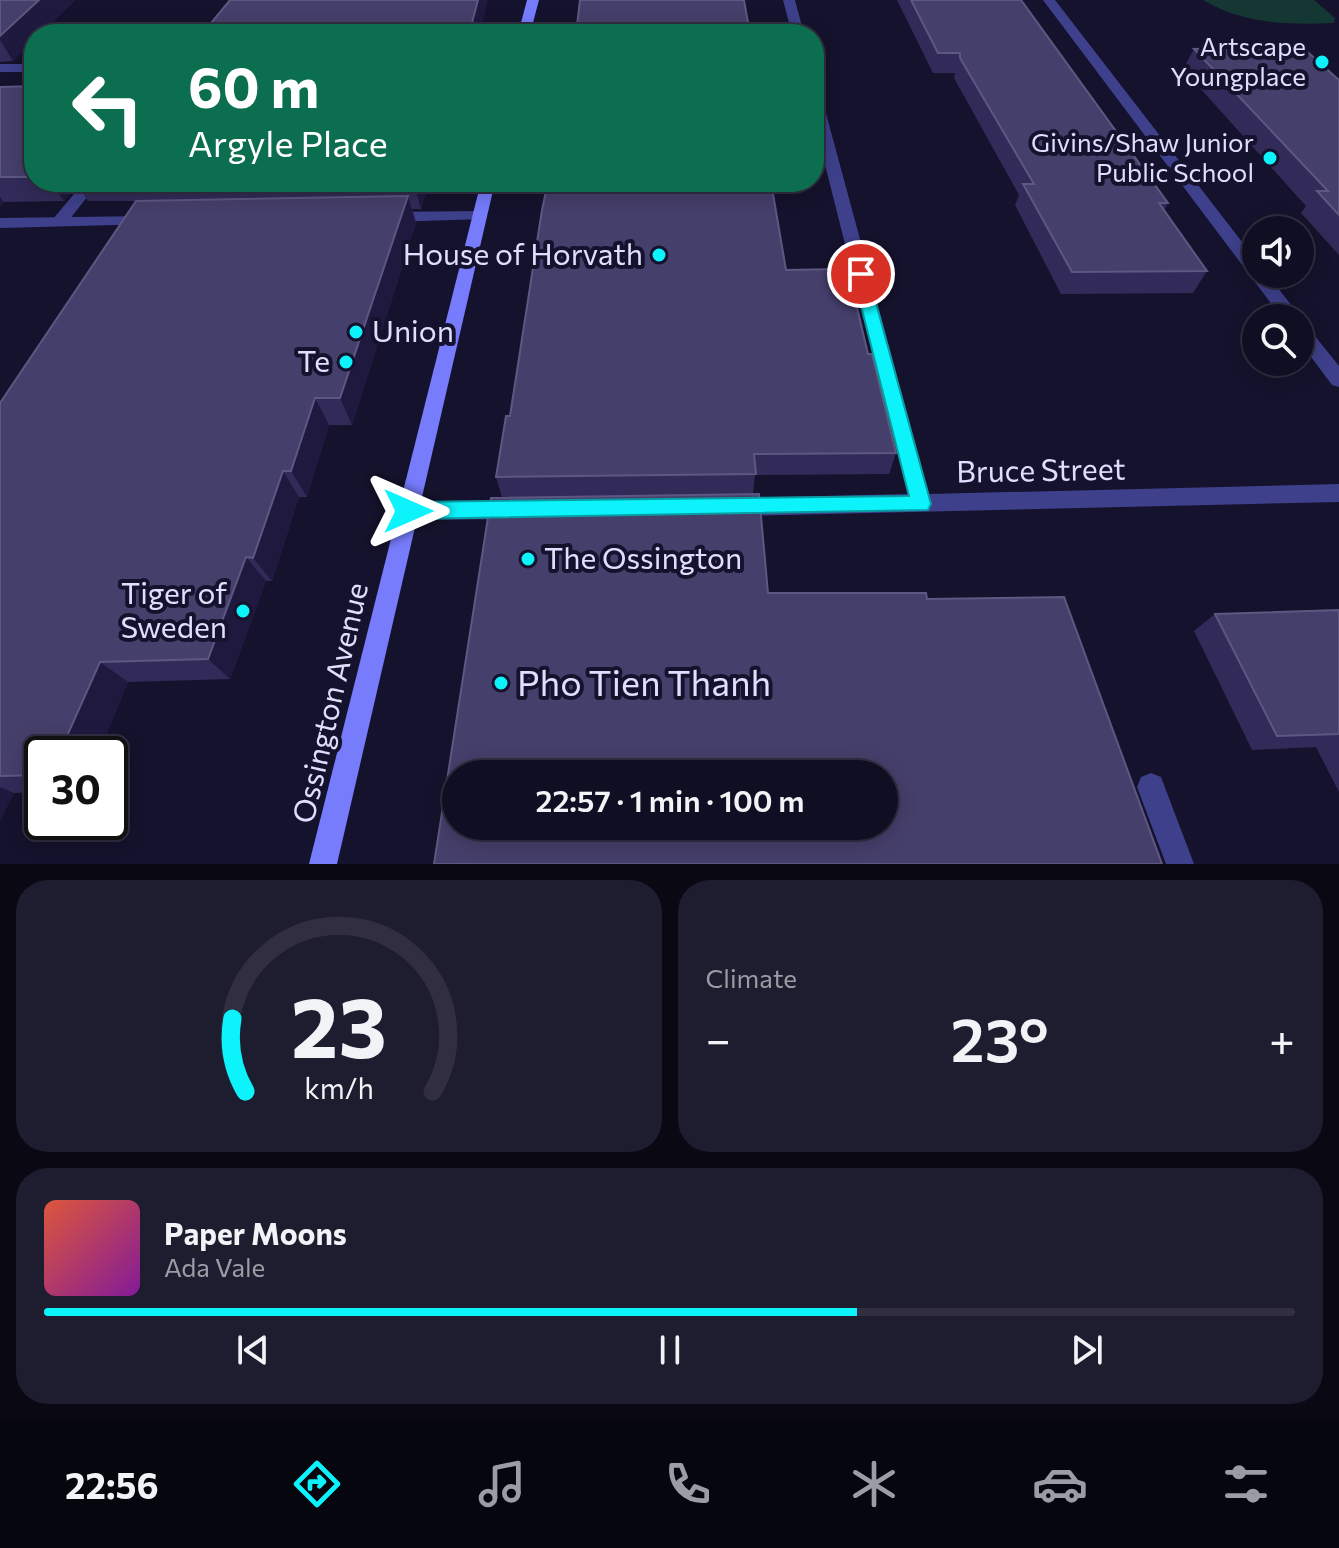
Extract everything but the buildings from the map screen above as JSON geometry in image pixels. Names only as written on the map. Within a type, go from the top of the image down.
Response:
[{"type":"street","points":[[527,24],[533,0]]},
{"type":"street","points":[[789,0],[795,24]]},
{"type":"street","points":[[1049,0],[1242,253]]},
{"type":"street","points":[[0,68],[24,68]]},
{"type":"street","points":[[824,133],[921,504]]},
{"type":"street","points":[[59,222],[84,192]]},
{"type":"street","name":"Ossington Avenue","points":[[323,864],[485,192]]},
{"type":"street","points":[[367,217],[479,216]]},
{"type":"street","points":[[0,223],[59,222],[139,227],[170,220]]},
{"type":"street","points":[[1269,288],[1281,304]]},
{"type":"street","points":[[1314,347],[1339,380]]},
{"type":"street","name":"Bruce Street","points":[[718,507],[1339,493]]},
{"type":"street","points":[[408,511],[531,510]]},
{"type":"street","points":[[1151,787],[1180,864]]},
{"type":"green space","points":[[1203,0],[1314,0],[1335,18],[1334,23],[1266,21],[1234,14]]},
{"type":"place","name":"Artscape Youngplace","points":[[1322,62]]},
{"type":"place","name":"Givins/Shaw Junior Public School","points":[[1270,158]]},
{"type":"place","name":"House of Horvath","points":[[659,255]]},
{"type":"place","name":"Union","points":[[356,332]]},
{"type":"place","name":"Te","points":[[346,362]]},
{"type":"place","name":"The Ossington","points":[[528,559]]},
{"type":"place","name":"Tiger of Sweden","points":[[243,611]]},
{"type":"place","name":"Pho Tien Thanh","points":[[501,683]]},
{"type":"route","points":[[408,511],[921,504],[861,274]]}]
